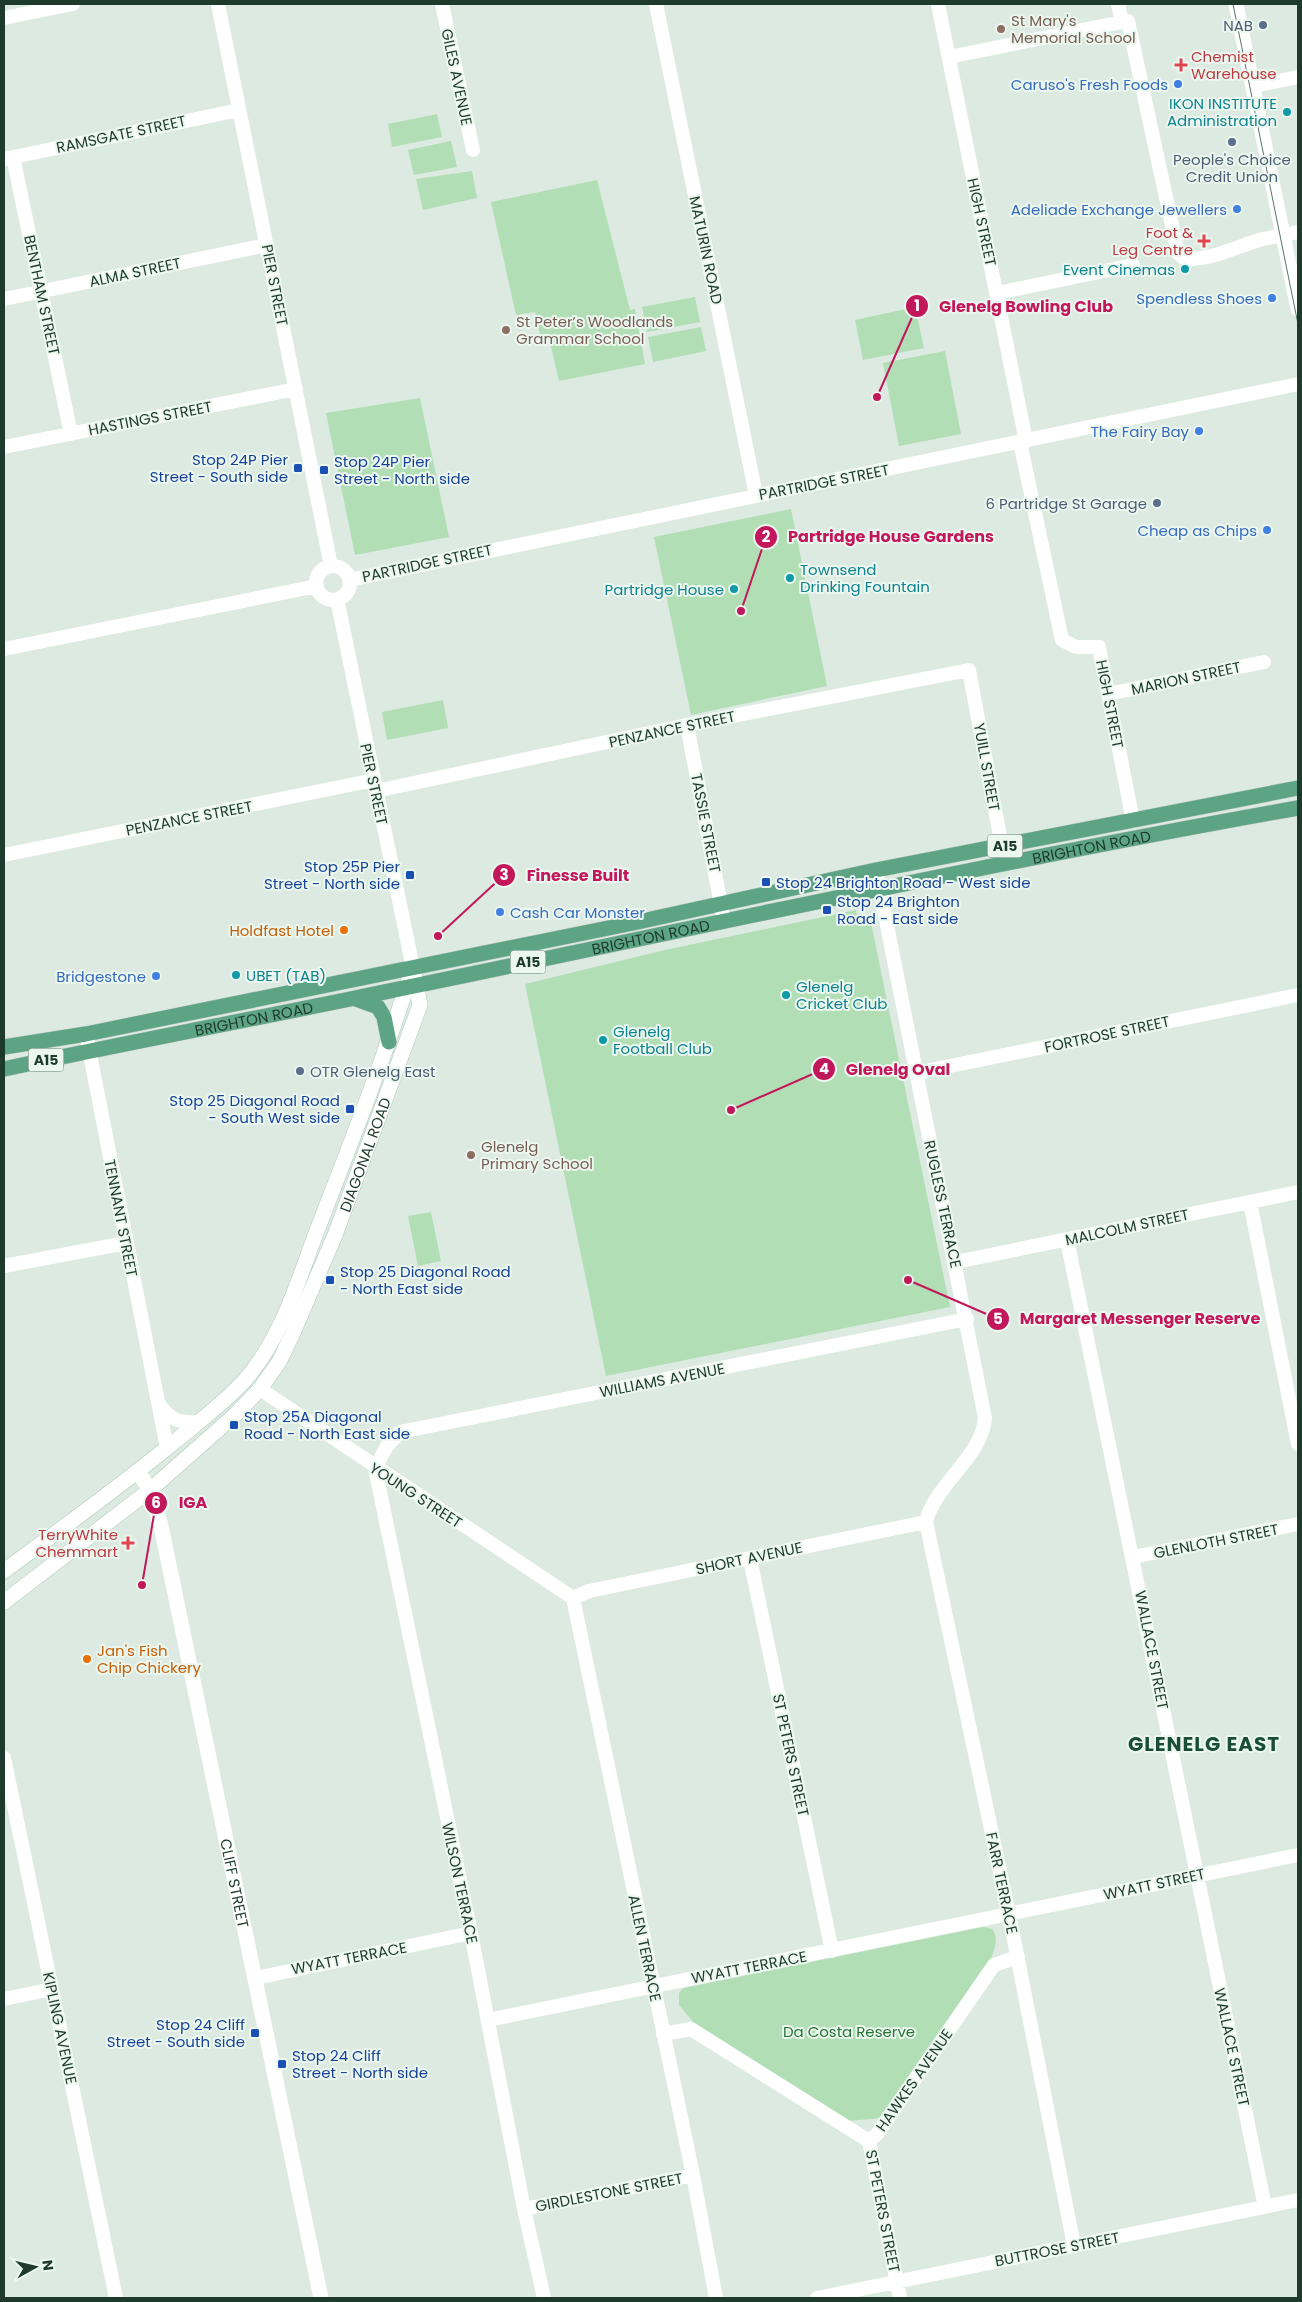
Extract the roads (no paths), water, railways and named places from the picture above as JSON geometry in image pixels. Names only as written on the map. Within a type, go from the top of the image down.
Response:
[{"type":"main road","points":[[1236,4],[1253,86],[1291,233],[1298,309]]},
{"type":"main road","name":"BRIGHTON ROAD","points":[[4,1047],[86,1034],[633,923],[876,870],[1298,788]]},
{"type":"main road","name":"BRIGHTON ROAD","points":[[4,1069],[880,888],[1136,837],[1298,808]]},
{"type":"main road","points":[[670,915],[665,924],[668,932],[674,931]]},
{"type":"main road","points":[[633,923],[642,926],[644,934],[640,938]]},
{"type":"main road","name":"DIAGONAL ROAD","points":[[4,1571],[138,1472],[167,1448],[244,1380],[263,1356],[279,1328],[411,986],[412,968]]},
{"type":"main road","name":"DIAGONAL ROAD","points":[[6,1596],[150,1490],[236,1414],[260,1389],[278,1362],[292,1335],[335,1235],[420,1005],[411,986]]},
{"type":"main road","points":[[354,998],[378,1007],[384,1017],[389,1042]]},
{"type":"main road","name":"CLIFF STREET","points":[[138,1472],[150,1490],[161,1526],[321,2298]]},
{"type":"main road","points":[[130,1506],[138,1504],[147,1507],[161,1526]]},
{"type":"street","points":[[4,18],[73,4]]},
{"type":"street","name":"PIER STREET","points":[[218,4],[332,566]]},
{"type":"street","name":"GILES AVENUE","points":[[442,4],[473,150]]},
{"type":"street","name":"MATURIN ROAD","points":[[656,4],[756,495]]},
{"type":"street","name":"HIGH STREET","points":[[938,4],[997,293],[1023,441],[1062,640],[1076,647],[1099,647],[1133,820]]},
{"type":"street","points":[[1118,4],[1125,21],[1178,253],[1185,259],[1201,258],[1291,233]]},
{"type":"street","points":[[949,57],[1125,21]]},
{"type":"street","points":[[1253,86],[1298,77]]},
{"type":"street","name":"RAMSGATE STREET","points":[[8,158],[239,110]]},
{"type":"street","name":"BENTHAM STREET","points":[[8,158],[41,291],[71,434]]},
{"type":"street","name":"ALMA STREET","points":[[4,299],[266,245]]},
{"type":"street","points":[[997,293],[1134,266]]},
{"type":"street","name":"PARTRIDGE STREET","points":[[350,580],[1298,384]]},
{"type":"street","name":"HASTINGS STREET","points":[[4,447],[296,388]]},
{"type":"street","points":[[332,566],[341,568],[350,580],[348,590],[337,599],[332,600],[322,596],[316,581],[322,571],[332,566]]},
{"type":"street","points":[[4,649],[317,586]]},
{"type":"street","name":"PIER STREET","points":[[337,599],[412,968]]},
{"type":"street","name":"MARION STREET","points":[[1108,694],[1264,662]]},
{"type":"street","name":"PENZANCE STREET","points":[[4,855],[375,786],[969,670]]},
{"type":"street","name":"YUILL STREET","points":[[969,670],[1005,863]]},
{"type":"street","name":"TASSIE STREET","points":[[687,726],[724,921]]},
{"type":"street","name":"RUGLESS TERRACE","points":[[876,870],[984,1406],[985,1427],[979,1440],[935,1500],[928,1512],[926,1522]]},
{"type":"street","name":"FORTROSE STREET","points":[[916,1073],[1298,995]]},
{"type":"street","name":"TENNANT STREET","points":[[86,1034],[167,1448]]},
{"type":"street","name":"MALCOLM STREET","points":[[956,1262],[1298,1192]]},
{"type":"street","points":[[1250,1202],[1298,1444]]},
{"type":"street","name":"WALLACE STREET","points":[[1068,1240],[1265,2207]]},
{"type":"street","points":[[4,1266],[126,1243]]},
{"type":"street","name":"WILLIAMS AVENUE","points":[[375,1468],[387,1446],[400,1432],[967,1319]]},
{"type":"street","name":"YOUNG STREET","points":[[260,1389],[375,1468],[573,1598]]},
{"type":"street","points":[[157,1401],[166,1414],[182,1423],[198,1422]]},
{"type":"street","name":"WILSON TERRACE","points":[[375,1468],[471,1933],[524,2209],[544,2298]]},
{"type":"street","name":"SHORT AVENUE","points":[[573,1598],[589,1591],[926,1522]]},
{"type":"street","name":"FARR TERRACE","points":[[926,1522],[1018,1957],[1074,2246]]},
{"type":"street","name":"GLENLOTH STREET","points":[[1134,1557],[1298,1524]]},
{"type":"street","name":"ST PETERS STREET","points":[[750,1559],[832,1951]]},
{"type":"street","name":"ALLEN TERRACE","points":[[573,1598],[652,1986],[693,2174],[716,2298]]},
{"type":"street","name":"KIPLING AVENUE","points":[[4,1758],[116,2298]]},
{"type":"street","name":"WYATT STREET","points":[[1009,1914],[1298,1855]]},
{"type":"street","name":"WYATT TERRACE","points":[[488,2020],[1009,1914]]},
{"type":"street","name":"WYATT TERRACE","points":[[256,1978],[471,1933]]},
{"type":"street","name":"HAWKES AVENUE","points":[[663,2034],[691,2029],[869,2141],[877,2134],[994,1965],[1018,1957]]},
{"type":"street","points":[[4,1999],[52,1990]]},
{"type":"street","name":"ST PETERS STREET","points":[[869,2141],[900,2298]]},
{"type":"street","name":"GIRDLESTONE STREET","points":[[524,2209],[693,2174]]},
{"type":"street","name":"BUTTROSE STREET","points":[[817,2298],[1298,2200]]},
{"type":"tram line","points":[[1233,4],[1298,324]]},
{"type":"place","name":"NAB","points":[[1263,25]]},
{"type":"place","name":"St Mary's Memorial School","points":[[1001,29]]},
{"type":"place","name":"Chemist Warehouse","points":[[1181,65]]},
{"type":"place","name":"Caruso's Fresh Foods","points":[[1178,84]]},
{"type":"place","name":"IKON INSTITUTE Administration","points":[[1287,112]]},
{"type":"place","name":"People's Choice Credit Union","points":[[1232,142]]},
{"type":"place","name":"Adeliade Exchange Jewellers","points":[[1237,209]]},
{"type":"place","name":"Foot & Leg Centre","points":[[1204,241]]},
{"type":"place","name":"Event Cinemas","points":[[1185,269]]},
{"type":"place","name":"Spendless Shoes","points":[[1272,298]]},
{"type":"place","name":"St Peter’s Woodlands Grammar School","points":[[506,330]]},
{"type":"place","name":"Glenelg Bowling Club","points":[[877,397]]},
{"type":"place","name":"The Fairy Bay","points":[[1199,431]]},
{"type":"place","name":"Stop 24P Pier Street - South side","points":[[298,468]]},
{"type":"place","name":"Stop 24P Pier Street - North side","points":[[324,470]]},
{"type":"place","name":"6 Partridge St Garage","points":[[1157,503]]},
{"type":"place","name":"Cheap as Chips","points":[[1267,530]]},
{"type":"place","name":"Townsend Drinking Fountain","points":[[790,578]]},
{"type":"place","name":"Partridge House","points":[[734,589]]},
{"type":"place","name":"Partridge House Gardens","points":[[741,611]]},
{"type":"place","name":"Stop 25P Pier Street - North side","points":[[410,875]]},
{"type":"place","name":"Stop 24 Brighton Road - West side","points":[[766,882]]},
{"type":"place","name":"Stop 24 Brighton Road - East side","points":[[827,910]]},
{"type":"place","name":"Cash Car Monster","points":[[500,912]]},
{"type":"place","name":"Holdfast Hotel","points":[[344,930]]},
{"type":"place","name":"Finesse Built","points":[[438,936]]},
{"type":"place","name":"UBET (TAB)","points":[[236,975]]},
{"type":"place","name":"Bridgestone","points":[[156,976]]},
{"type":"place","name":"Glenelg Cricket Club","points":[[786,995]]},
{"type":"place","name":"Glenelg Football Club","points":[[603,1040]]},
{"type":"place","name":"OTR Glenelg East","points":[[300,1071]]},
{"type":"place","name":"Stop 25 Diagonal Road - South West side","points":[[350,1109]]},
{"type":"place","name":"Glenelg Oval","points":[[731,1110]]},
{"type":"place","name":"Glenelg Primary School","points":[[471,1155]]},
{"type":"place","name":"Stop 25 Diagonal Road - North East side","points":[[330,1280]]},
{"type":"place","name":"Margaret Messenger Reserve","points":[[908,1280]]},
{"type":"place","name":"Stop 25A Diagonal Road - North East side","points":[[234,1425]]},
{"type":"place","name":"TerryWhite Chemmart","points":[[128,1543]]},
{"type":"place","name":"IGA","points":[[142,1585]]},
{"type":"place","name":"Jan's Fish Chip Chickery","points":[[87,1659]]},
{"type":"place","name":"Stop 24 Cliff Street - South side","points":[[255,2033]]},
{"type":"place","name":"Stop 24 Cliff Street - North side","points":[[282,2064]]},
{"type":"district","name":"GLENELG EAST","points":[[1204,1744]]},
{"type":"park label","name":"Da Costa Reserve","points":[[849,2031]]}]
